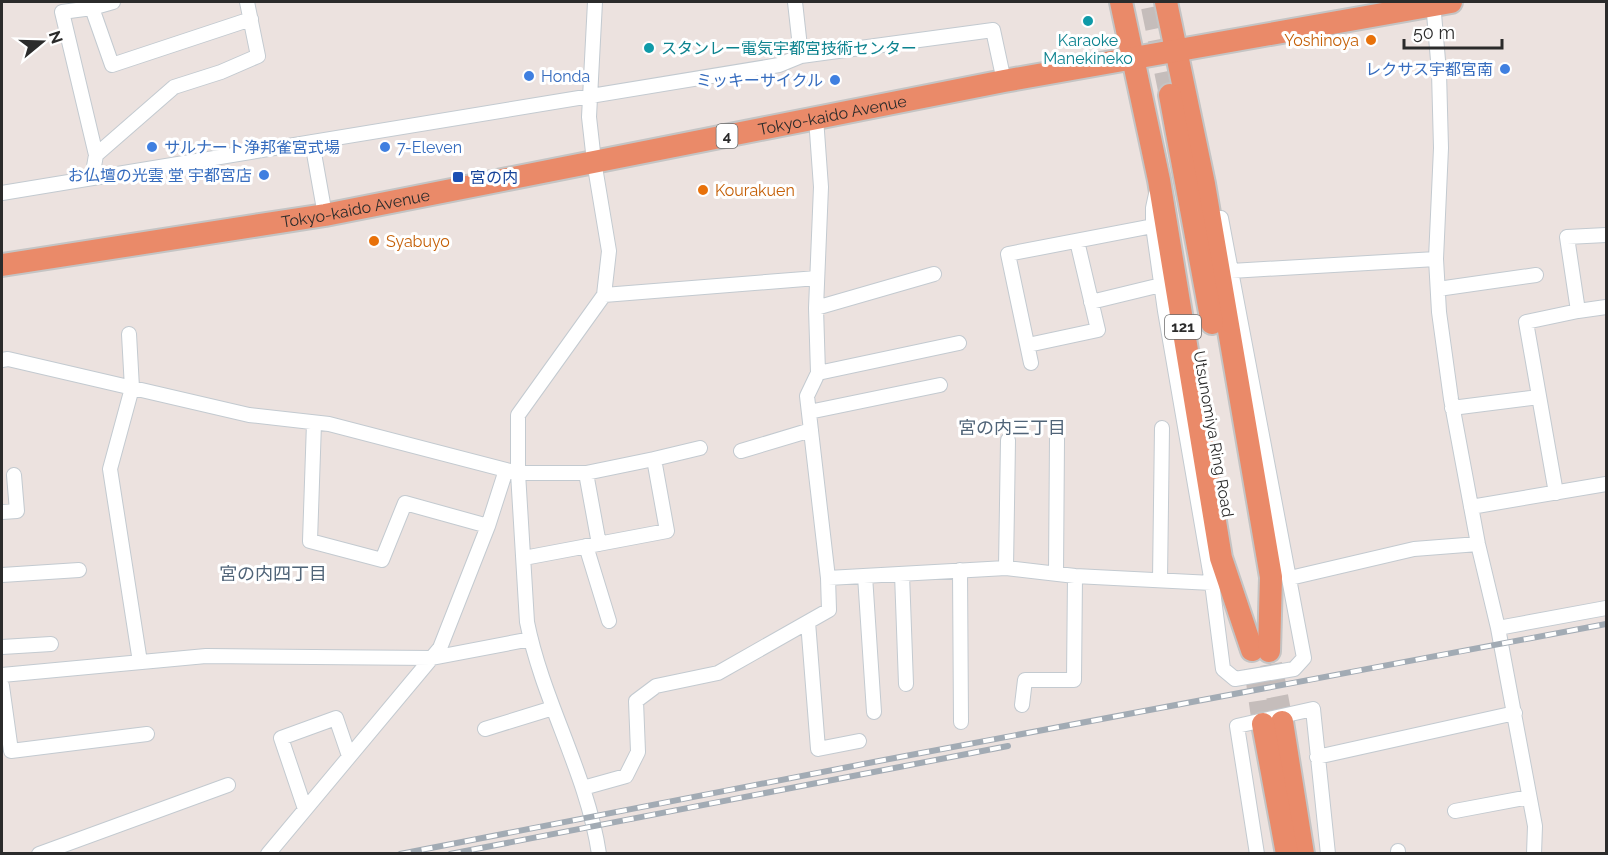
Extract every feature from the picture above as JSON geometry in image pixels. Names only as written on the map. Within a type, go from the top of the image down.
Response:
[{"type":"highway","name":"Tokyo-kaido Avenue","points":[[2,265],[325,214],[1004,81],[1439,3]]},
{"type":"highway","name":"121","points":[[1144,4],[1178,50],[1204,184],[1271,577],[1261,658]]},
{"type":"highway","name":"121","points":[[1144,4],[1133,57],[1159,180],[1221,558],[1261,658]]},
{"type":"highway","name":"Utsunomiya Ring Road","points":[[1162,94],[1204,279],[1261,658]]},
{"type":"highway","points":[[1287,854],[1272,723],[1303,854]]},
{"type":"street","points":[[92,178],[96,155],[62,12],[92,8],[113,2]]},
{"type":"street","points":[[96,155],[174,87],[221,72],[258,56],[247,2]]},
{"type":"street","points":[[596,2],[589,117],[609,250],[604,295],[518,415],[512,471],[524,558],[527,622],[542,680],[583,788],[599,854]]},
{"type":"street","points":[[795,2],[801,56]]},
{"type":"street","points":[[1439,3],[1441,148],[1436,259],[1439,312],[1452,408],[1478,544],[1498,627],[1535,826],[1534,854]]},
{"type":"street","points":[[92,8],[112,65],[251,19]]},
{"type":"street","points":[[2,193],[779,65],[801,56],[993,30],[1004,81]]},
{"type":"street","points":[[583,788],[626,776],[638,752],[636,701],[649,691],[656,686],[718,673],[829,610],[828,578],[807,396],[818,373],[816,308],[821,187],[816,118]]},
{"type":"street","points":[[312,142],[325,214]]},
{"type":"street","points":[[1159,180],[1153,207],[1153,226],[1161,285],[1212,583],[1223,669],[1235,679],[1294,669],[1304,658],[1221,216],[1204,184]]},
{"type":"street","points":[[1031,363],[1008,254],[1153,226]]},
{"type":"street","points":[[1578,311],[1567,237],[1606,235]]},
{"type":"street","points":[[1028,345],[1098,330],[1077,241]]},
{"type":"street","points":[[1231,271],[1436,259]]},
{"type":"street","points":[[816,308],[934,274]]},
{"type":"street","points":[[1438,290],[1536,275]]},
{"type":"street","points":[[604,295],[817,278]]},
{"type":"street","points":[[1091,302],[1161,285]]},
{"type":"street","points":[[1556,493],[1526,322],[1606,307]]},
{"type":"street","points":[[129,334],[132,388],[110,469],[140,662]]},
{"type":"street","points":[[818,373],[959,343]]},
{"type":"street","points":[[2,360],[8,359],[249,415],[329,424],[512,471],[586,473],[700,447]]},
{"type":"street","points":[[809,412],[940,385]]},
{"type":"street","points":[[1452,408],[1539,397]]},
{"type":"street","points":[[314,423],[310,541],[382,560],[405,503],[488,526]]},
{"type":"street","points":[[1160,580],[1162,428]]},
{"type":"street","points":[[741,451],[811,430]]},
{"type":"street","points":[[1056,574],[1058,439]]},
{"type":"street","points":[[1006,568],[1008,440]]},
{"type":"street","points":[[524,558],[667,531],[654,459]]},
{"type":"street","points":[[268,854],[440,648],[512,471]]},
{"type":"street","points":[[586,473],[592,545],[609,621]]},
{"type":"street","points":[[2,512],[17,511],[14,475]]},
{"type":"street","points":[[1471,507],[1606,484]]},
{"type":"street","points":[[1290,578],[1414,549],[1478,544]]},
{"type":"street","points":[[828,578],[1006,568],[1075,576],[1212,583]]},
{"type":"street","points":[[2,575],[79,570]]},
{"type":"street","points":[[960,570],[961,722]]},
{"type":"street","points":[[902,574],[906,684]]},
{"type":"street","points":[[865,576],[874,712]]},
{"type":"street","points":[[1022,705],[1025,680],[1074,680],[1075,576]]},
{"type":"street","points":[[1498,627],[1606,608]]},
{"type":"street","points":[[808,622],[818,748],[859,741]]},
{"type":"street","points":[[2,675],[206,656],[432,658],[531,639]]},
{"type":"street","points":[[2,647],[51,644]]},
{"type":"street","points":[[2,686],[11,751],[147,734]]},
{"type":"street","points":[[485,729],[553,708]]},
{"type":"street","points":[[1257,854],[1237,726],[1312,709],[1328,854]]},
{"type":"street","points":[[1317,757],[1515,713]]},
{"type":"street","points":[[305,809],[281,738],[336,718],[349,756]]},
{"type":"street","points":[[39,854],[228,785]]},
{"type":"street","points":[[1455,811],[1529,797]]},
{"type":"tunnel","points":[[1152,7],[1170,95]]},
{"type":"tunnel","points":[[1271,664],[1282,722]]},
{"type":"tunnel","points":[[1255,668],[1263,724]]},
{"type":"railway","points":[[400,854],[1606,624]]},
{"type":"railway","points":[[450,854],[1008,746]]},
{"type":"place","name":"Karaoke Manekineko","points":[[1088,21]]},
{"type":"place","name":"Yoshinoya","points":[[1371,40]]},
{"type":"place","name":"スタンレー電気宇都宮技術センター","points":[[649,48]]},
{"type":"place","name":"レクサス宇都宮南","points":[[1505,69]]},
{"type":"place","name":"Honda","points":[[529,76]]},
{"type":"place","name":"ミッキーサイクル","points":[[835,80]]},
{"type":"place","name":"サルナート浄邦雀宮式場","points":[[152,147]]},
{"type":"place","name":"7-Eleven","points":[[385,147]]},
{"type":"place","name":"お仏壇の光雲 堂 宇都宮店","points":[[264,175]]},
{"type":"place","name":"宮の内","points":[[458,177]]},
{"type":"place","name":"Kourakuen","points":[[703,190]]},
{"type":"place","name":"Syabuyo","points":[[374,241]]},
{"type":"district","name":"宮の内三丁目","points":[[1012,428]]},
{"type":"district","name":"宮の内四丁目","points":[[273,574]]}]
